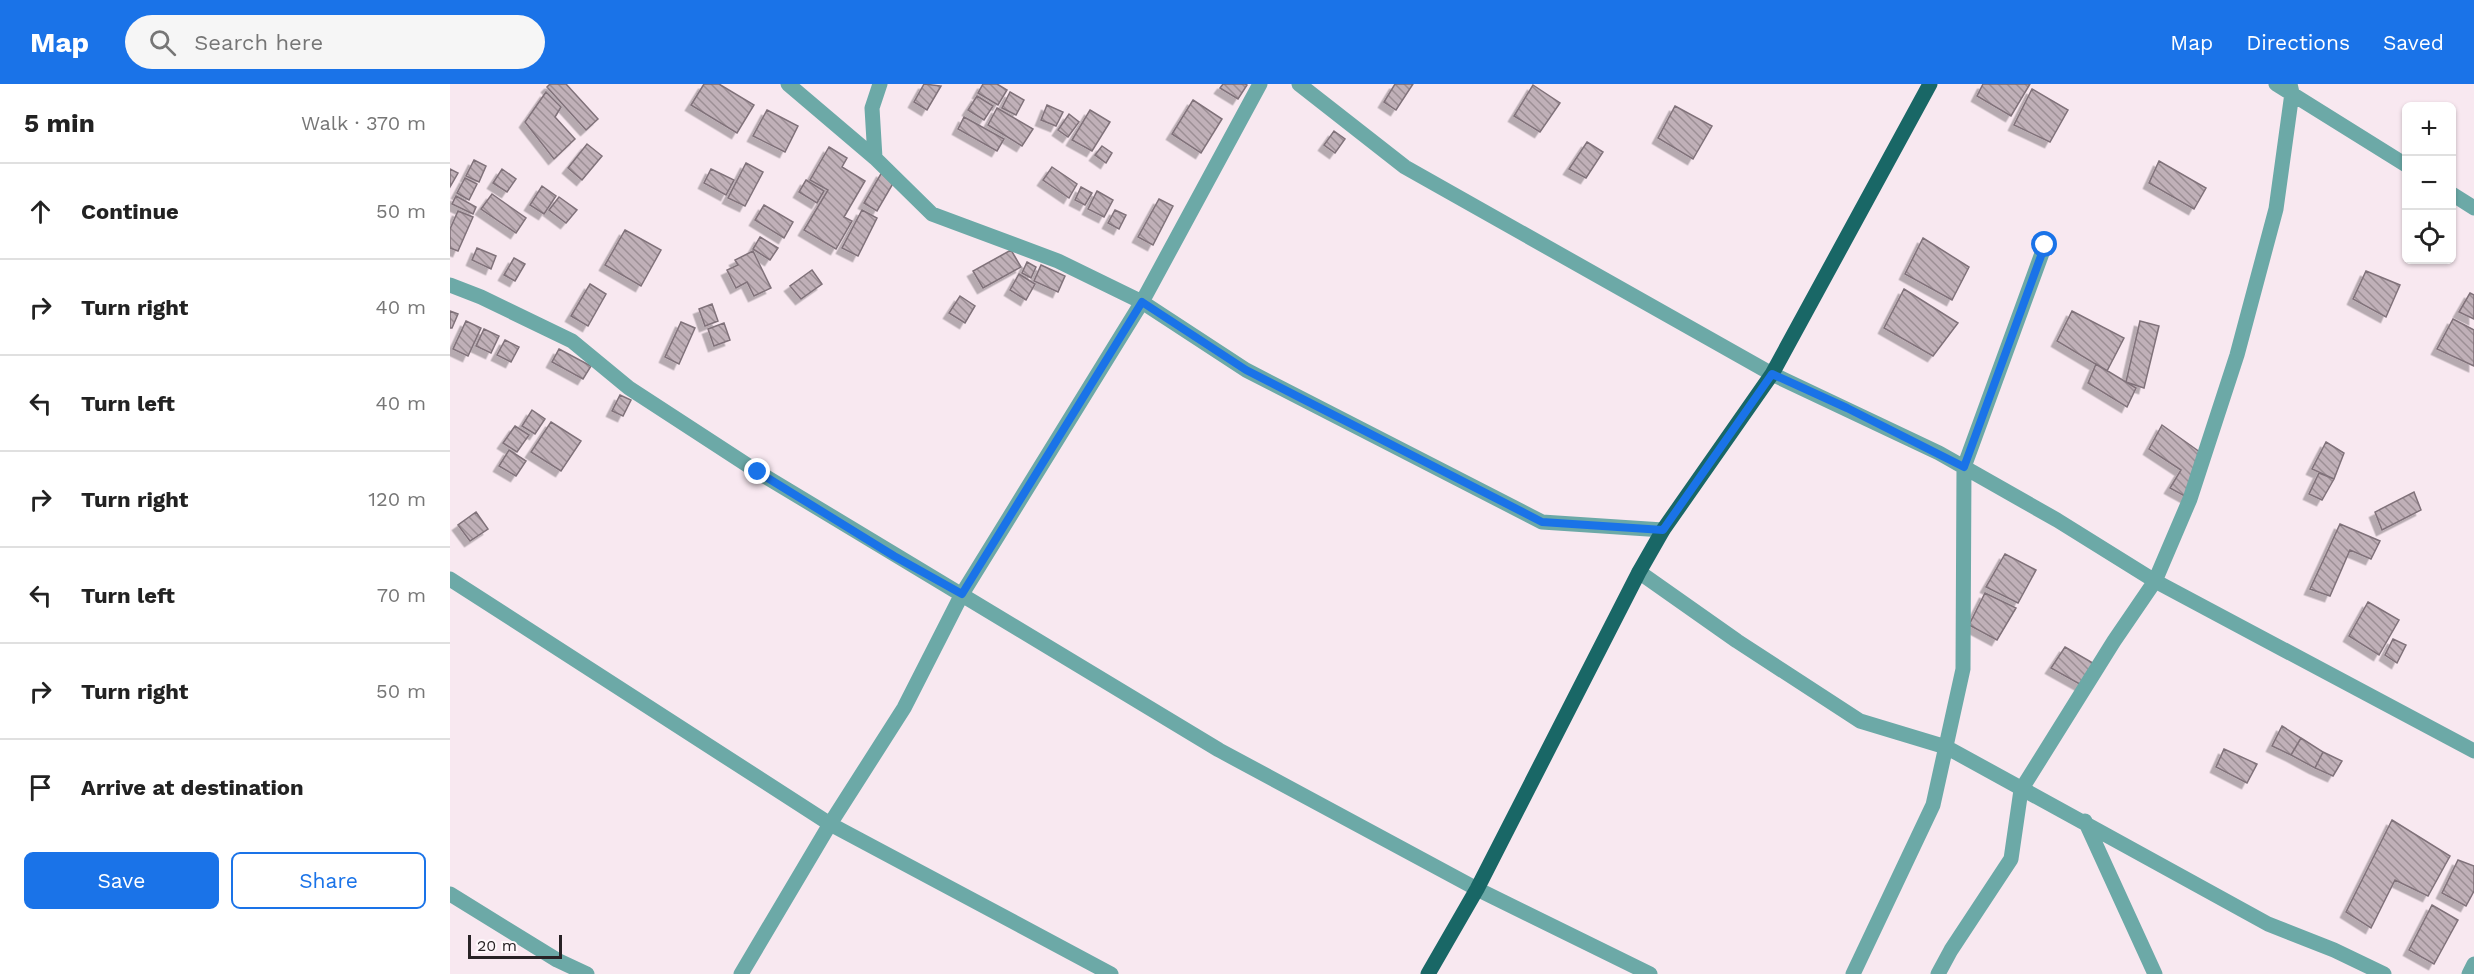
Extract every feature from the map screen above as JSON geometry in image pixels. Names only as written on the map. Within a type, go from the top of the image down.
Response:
[{"type":"main road","points":[[1428,974],[1477,889],[1639,572],[1663,530],[1772,374],[1930,84]]},
{"type":"street","points":[[789,84],[875,158],[932,214],[1058,261],[1142,302],[1246,370],[1542,522],[1663,530]]},
{"type":"street","points":[[875,158],[872,108],[880,84]]},
{"type":"street","points":[[741,974],[830,824],[904,708],[962,594],[1142,302],[1260,84]]},
{"type":"street","points":[[1299,84],[1405,167],[1772,374],[1847,408],[1964,467],[2057,519],[2155,581],[2474,751]]},
{"type":"street","points":[[2276,84],[2291,88],[2402,162]]},
{"type":"street","points":[[1938,974],[1951,950],[2011,859],[2021,790],[2114,641],[2155,581],[2190,500],[2237,355],[2276,209],[2291,88]]},
{"type":"street","points":[[2456,197],[2474,208]]},
{"type":"street","points":[[1853,974],[1933,805],[1963,669],[1964,467],[2045,245]]},
{"type":"street","points":[[450,285],[481,297],[572,341],[629,388],[758,472],[1219,750],[1477,889],[1650,974]]},
{"type":"street","points":[[1639,572],[1737,641],[1860,721],[1946,747],[2021,790],[2085,821],[2268,924],[2334,950],[2384,974]]},
{"type":"street","points":[[450,579],[830,824],[1111,974]]},
{"type":"street","points":[[2085,821],[2155,974]]},
{"type":"street","points":[[450,894],[557,960],[586,974]]},
{"type":"street","points":[[2469,974],[2474,964]]},
{"type":"building","points":[[550,84],[566,84],[598,119],[586,130],[547,87]]},
{"type":"building","points":[[704,84],[719,84],[754,105],[737,133],[691,105]]},
{"type":"building","points":[[924,84],[941,86],[927,110],[914,102]]},
{"type":"building","points":[[983,84],[997,84],[1007,90],[998,105],[978,93]]},
{"type":"building","points":[[1223,84],[1247,85],[1238,99],[1220,88]]},
{"type":"building","points":[[1395,84],[1413,84],[1396,110],[1384,102]]},
{"type":"building","points":[[1983,84],[2030,84],[2011,116],[1977,96]]},
{"type":"building","points":[[1533,85],[1560,103],[1540,132],[1514,116]]},
{"type":"building","points":[[2032,89],[2068,110],[2050,142],[2014,125]]},
{"type":"building","points":[[546,92],[561,107],[555,117],[575,139],[554,159],[525,122]]},
{"type":"building","points":[[1010,92],[1024,100],[1016,115],[1002,108]]},
{"type":"building","points":[[977,96],[993,106],[984,120],[968,110]]},
{"type":"building","points":[[1193,100],[1222,119],[1201,153],[1172,134]]},
{"type":"building","points":[[1047,105],[1063,112],[1056,126],[1041,120]]},
{"type":"building","points":[[1675,106],[1712,126],[1693,159],[1658,138]]},
{"type":"building","points":[[997,108],[1033,129],[1022,146],[988,125]]},
{"type":"building","points":[[767,110],[798,126],[785,152],[753,136]]},
{"type":"building","points":[[1090,110],[1110,122],[1092,151],[1072,140]]},
{"type":"building","points":[[1069,114],[1079,122],[1068,137],[1058,130]]},
{"type":"building","points":[[964,117],[1004,139],[997,151],[958,129]]},
{"type":"building","points":[[1334,131],[1345,139],[1335,153],[1324,145]]},
{"type":"building","points":[[1587,142],[1603,152],[1586,178],[1569,169]]},
{"type":"building","points":[[587,144],[602,156],[582,180],[568,168]]},
{"type":"building","points":[[1102,146],[1112,153],[1106,163],[1095,155]]},
{"type":"building","points":[[829,147],[847,158],[842,167],[865,181],[844,217],[852,221],[836,249],[804,230],[828,190],[810,180]]},
{"type":"building","points":[[474,160],[486,166],[479,182],[466,176]]},
{"type":"building","points":[[2159,161],[2206,188],[2194,209],[2149,183]]},
{"type":"building","points":[[746,163],[763,172],[745,206],[728,198]]},
{"type":"building","points":[[1052,167],[1077,184],[1069,198],[1043,180]]},
{"type":"building","points":[[450,169],[458,173],[450,187]]},
{"type":"building","points":[[502,169],[516,179],[507,192],[493,183]]},
{"type":"building","points":[[711,169],[734,180],[726,195],[704,183]]},
{"type":"building","points":[[882,172],[895,180],[877,211],[864,203]]},
{"type":"building","points":[[465,178],[477,184],[469,200],[457,193]]},
{"type":"building","points":[[806,180],[824,191],[817,203],[799,192]]},
{"type":"building","points":[[542,186],[556,196],[544,214],[530,205]]},
{"type":"building","points":[[1081,187],[1092,193],[1085,205],[1075,200]]},
{"type":"building","points":[[1097,191],[1113,200],[1104,217],[1088,209]]},
{"type":"building","points":[[492,194],[526,218],[516,233],[481,209]]},
{"type":"building","points":[[456,196],[476,207],[473,214],[452,204]]},
{"type":"building","points":[[559,197],[577,210],[566,223],[549,210]]},
{"type":"building","points":[[1159,199],[1173,206],[1153,245],[1138,237]]},
{"type":"building","points":[[764,205],[793,222],[784,238],[755,220]]},
{"type":"building","points":[[862,210],[877,218],[858,256],[842,248]]},
{"type":"building","points":[[1115,210],[1126,215],[1119,229],[1108,223]]},
{"type":"building","points":[[458,211],[473,217],[458,251],[450,248],[450,229]]},
{"type":"building","points":[[625,230],[661,250],[641,286],[605,265]]},
{"type":"building","points":[[760,237],[778,248],[770,260],[753,249]]},
{"type":"building","points":[[1923,238],[1969,267],[1952,300],[1905,274]]},
{"type":"building","points":[[477,248],[496,256],[491,269],[472,260]]},
{"type":"building","points":[[1011,250],[1021,267],[983,288],[973,271]]},
{"type":"building","points":[[753,251],[771,288],[754,296],[747,282],[736,288],[727,270],[738,265],[735,260]]},
{"type":"building","points":[[514,258],[525,264],[515,281],[504,275]]},
{"type":"building","points":[[1027,262],[1036,267],[1031,278],[1022,273]]},
{"type":"building","points":[[1041,265],[1065,276],[1058,292],[1034,281]]},
{"type":"building","points":[[812,270],[822,284],[801,299],[790,286]]},
{"type":"building","points":[[2366,271],[2400,285],[2386,317],[2353,299]]},
{"type":"building","points":[[1019,274],[1035,284],[1026,300],[1010,290]]},
{"type":"building","points":[[590,284],[606,294],[588,326],[571,316]]},
{"type":"building","points":[[1904,289],[1958,323],[1933,356],[1884,328]]},
{"type":"building","points":[[2470,293],[2474,295],[2474,319],[2459,312]]},
{"type":"building","points":[[960,296],[975,306],[965,323],[949,313]]},
{"type":"building","points":[[712,304],[718,321],[705,326],[699,309]]},
{"type":"building","points":[[450,311],[458,314],[452,328],[450,328]]},
{"type":"building","points":[[2072,311],[2124,338],[2107,371],[2057,341]]},
{"type":"building","points":[[2453,319],[2474,330],[2474,366],[2437,349]]},
{"type":"building","points":[[466,321],[481,328],[468,356],[453,349]]},
{"type":"building","points":[[2140,321],[2159,326],[2144,388],[2126,382]]},
{"type":"building","points":[[681,322],[695,328],[679,364],[665,357]]},
{"type":"building","points":[[724,323],[730,340],[714,346],[708,329]]},
{"type":"building","points":[[484,329],[499,336],[491,353],[476,346]]},
{"type":"building","points":[[505,340],[519,347],[511,362],[497,355]]},
{"type":"building","points":[[559,349],[591,366],[583,379],[552,362]]},
{"type":"building","points":[[2096,364],[2136,388],[2127,407],[2088,383]]},
{"type":"building","points":[[620,395],[631,400],[623,416],[612,411]]},
{"type":"building","points":[[532,410],[545,419],[535,434],[522,426]]},
{"type":"building","points":[[551,422],[581,441],[561,471],[531,452]]},
{"type":"building","points":[[2162,425],[2204,455],[2190,499],[2170,488],[2181,470],[2149,449]]},
{"type":"building","points":[[515,426],[529,435],[517,452],[503,443]]},
{"type":"building","points":[[2326,442],[2344,453],[2334,479],[2312,469]]},
{"type":"building","points":[[509,450],[526,461],[516,476],[499,466]]},
{"type":"building","points":[[2319,473],[2334,479],[2322,500],[2309,494]]},
{"type":"building","points":[[2414,492],[2421,510],[2382,530],[2375,512]]},
{"type":"building","points":[[476,512],[488,529],[470,541],[458,525]]},
{"type":"building","points":[[2340,524],[2380,541],[2371,559],[2350,550],[2330,596],[2310,589]]},
{"type":"building","points":[[2005,554],[2036,570],[2018,603],[1986,587]]},
{"type":"building","points":[[1985,593],[2016,608],[1997,640],[1969,625]]},
{"type":"building","points":[[2368,602],[2399,620],[2379,655],[2349,636]]},
{"type":"building","points":[[2393,639],[2406,645],[2397,663],[2385,655]]},
{"type":"building","points":[[2065,647],[2098,666],[2085,687],[2051,668]]},
{"type":"building","points":[[2282,726],[2301,738],[2291,755],[2272,746]]},
{"type":"building","points":[[2301,738],[2323,752],[2315,768],[2291,755]]},
{"type":"building","points":[[2224,749],[2257,764],[2247,783],[2216,767]]},
{"type":"building","points":[[2323,752],[2342,761],[2333,776],[2315,768]]},
{"type":"building","points":[[2392,820],[2450,856],[2428,896],[2395,880],[2371,928],[2346,912]]},
{"type":"building","points":[[2458,860],[2474,866],[2474,891],[2466,906],[2442,893]]},
{"type":"building","points":[[2432,905],[2458,920],[2434,964],[2409,950]]},
{"type":"route","points":[[758,472],[894,556],[962,594],[1142,302],[1246,370],[1542,522],[1663,530],[1772,374],[1847,408],[1964,467],[2045,245]]}]
